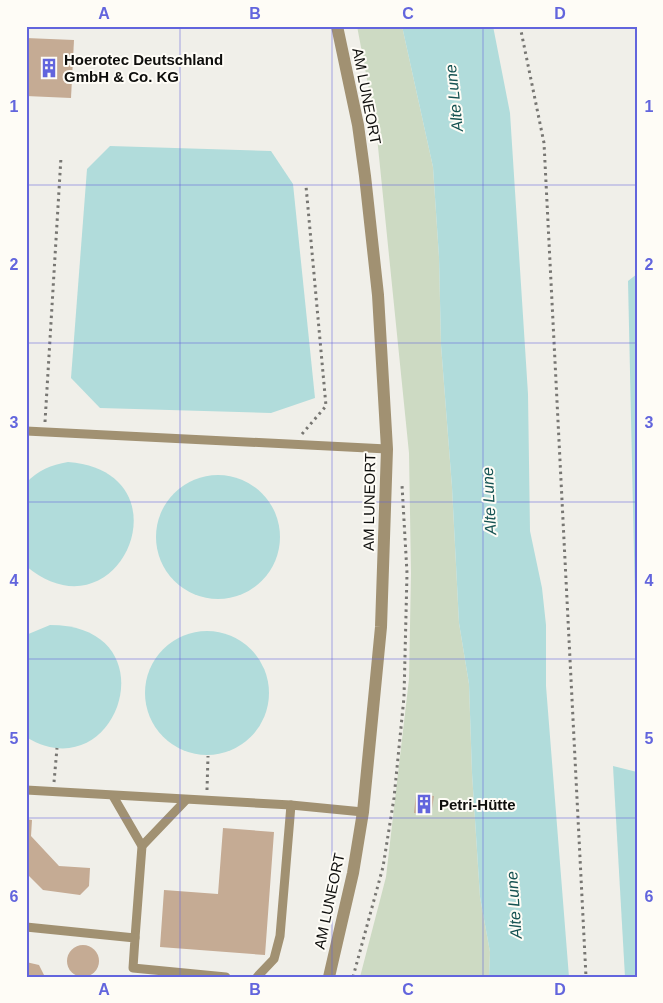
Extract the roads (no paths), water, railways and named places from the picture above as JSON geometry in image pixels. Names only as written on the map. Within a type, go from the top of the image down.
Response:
[{"type":"street","name":"AM LUNEORT","points":[[329,977],[353,873],[363,812],[381,627],[387,449],[378,295],[365,176],[358,125],[337,26]]},
{"type":"lane","points":[[26,431],[292,446],[387,449]]},
{"type":"lane","points":[[26,790],[291,805],[363,812]]},
{"type":"lane","points":[[113,796],[142,846],[133,968],[226,977]]},
{"type":"lane","points":[[142,846],[186,800]]},
{"type":"lane","points":[[257,977],[274,960],[280,936],[291,805]]},
{"type":"lane","points":[[26,927],[136,938]]},
{"type":"water","name":"Alte Lune","points":[[402,26],[493,26],[510,113],[528,394],[530,531],[542,588],[546,625],[546,686],[569,977],[489,977],[490,952],[480,897],[472,773],[469,684],[459,623],[452,487],[441,345],[439,257],[433,167]]},
{"type":"water","points":[[110,146],[271,151],[293,184],[315,398],[271,413],[100,408],[71,378],[87,169]]},
{"type":"water","points":[[637,274],[637,603],[635,599],[628,281]]},
{"type":"water","points":[[68,462],[106,473],[127,493],[134,520],[128,547],[113,570],[89,584],[60,584],[26,566],[26,483],[45,469]]},
{"type":"water","points":[[218,475],[242,480],[253,485],[262,493],[270,502],[275,513],[280,537],[275,561],[270,572],[262,581],[253,589],[242,594],[218,599],[194,594],[183,589],[174,581],[166,572],[161,561],[156,537],[161,513],[166,502],[174,493],[183,485],[194,480]]},
{"type":"water","points":[[50,625],[88,632],[111,650],[121,675],[119,702],[106,726],[86,743],[58,748],[26,737],[26,635]]},
{"type":"water","points":[[207,631],[231,636],[242,641],[251,649],[259,658],[264,669],[269,693],[264,717],[259,728],[251,737],[242,745],[231,750],[207,755],[183,750],[172,745],[163,737],[155,728],[150,717],[145,693],[150,669],[155,658],[163,649],[172,641],[183,636]]},
{"type":"water","points":[[613,766],[637,772],[637,977],[625,977]]},
{"type":"place","name":"Hoerotec Deutschland GmbH & Co. KG","points":[[49,68]]},
{"type":"place","name":"Petri-Hütte","points":[[424,804]]}]
